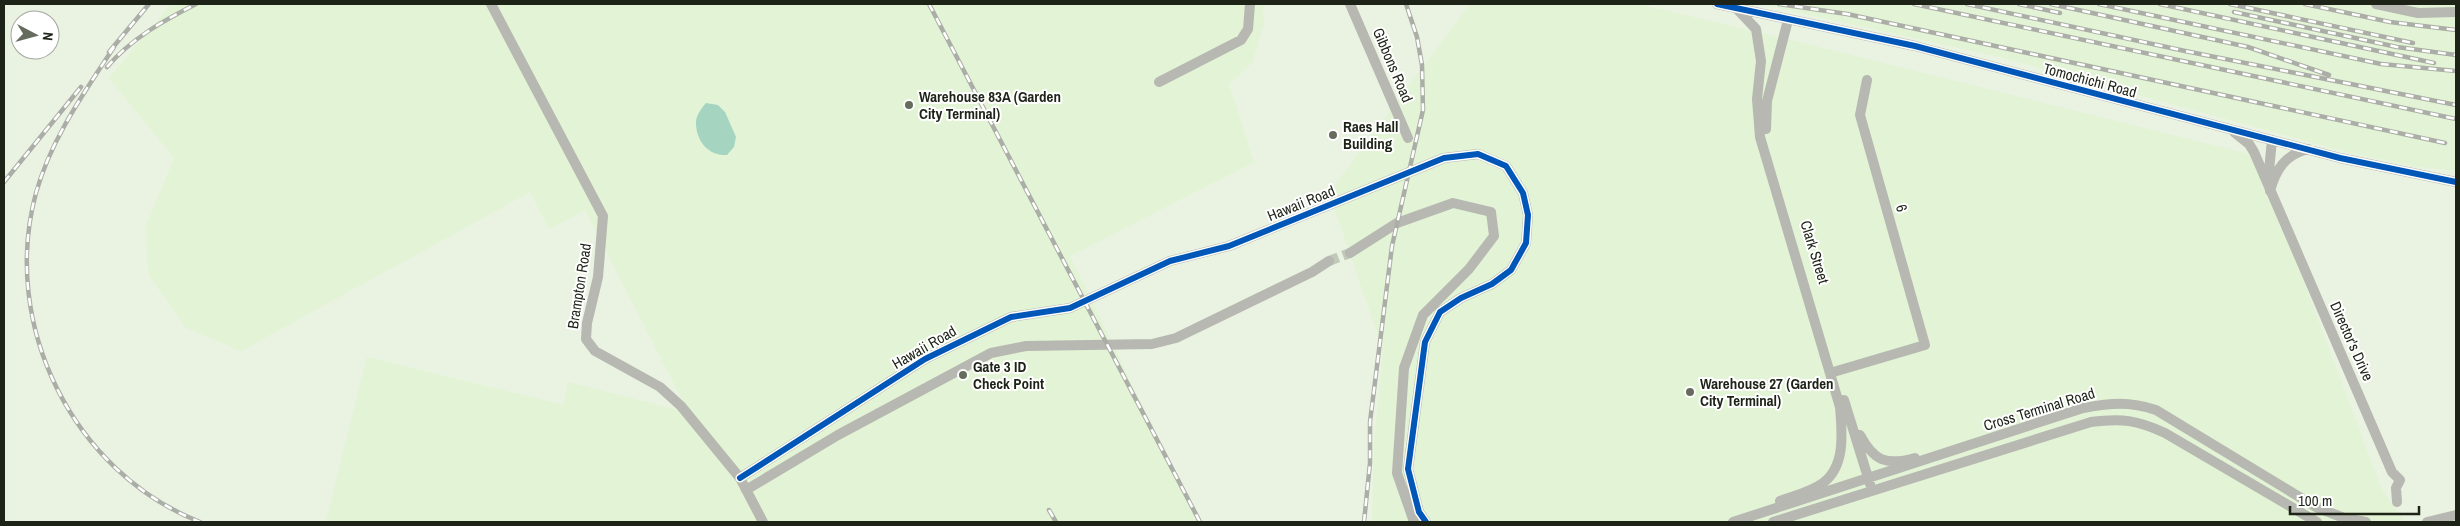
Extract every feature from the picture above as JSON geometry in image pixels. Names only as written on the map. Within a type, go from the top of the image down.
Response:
[{"type":"street","name":"Brampton Road","points":[[491,4],[603,216],[598,277],[587,323],[586,339],[596,351],[660,387],[681,406],[740,478],[764,522]]},
{"type":"street","points":[[1159,82],[1241,40],[1248,29],[1250,4]]},
{"type":"street","name":"Gibbons Road","points":[[1350,4],[1408,138]]},
{"type":"street","name":"Tomochichi Road","points":[[1717,4],[1915,46],[2231,130],[2456,182]]},
{"type":"street","points":[[2376,4],[2418,13],[2456,12]]},
{"type":"street","name":"Clark Street","points":[[1735,8],[1748,18],[1756,29],[1760,61],[1758,99],[1760,137],[1872,490]]},
{"type":"street","name":"Clark Street","points":[[1734,522],[1823,483],[1836,467],[1840,455],[1842,434],[1840,407],[1833,372],[1767,142],[1765,123],[1768,101],[1788,20]]},
{"type":"street","name":"6","points":[[1833,372],[1925,345],[1860,115],[1867,80]]},
{"type":"street","points":[[2231,130],[2249,144],[2270,191]]},
{"type":"street","points":[[2270,191],[2267,176],[2272,140]]},
{"type":"street","points":[[2270,191],[2281,165],[2289,157],[2308,149]]},
{"type":"street","name":"Hawaii Road","points":[[740,478],[925,359],[1011,317],[1070,308],[1170,261],[1229,246],[1444,158],[1478,154],[1506,166],[1523,193],[1528,215],[1526,243],[1511,270],[1492,284],[1461,298],[1440,312],[1425,342],[1408,469],[1419,512],[1426,522]]},
{"type":"street","name":"Director's Drive","points":[[2270,191],[2392,472],[2400,480],[2396,488],[2397,502]]},
{"type":"street","points":[[1350,252],[1397,223],[1453,203],[1491,212],[1494,236],[1469,269],[1423,315],[1404,368],[1397,473],[1414,522]]},
{"type":"street","points":[[746,490],[838,436],[991,353],[1026,346],[1152,344],[1176,338],[1312,272],[1329,261]]},
{"type":"street","name":"Cross Terminal Road","points":[[1734,522],[2083,408],[2116,402],[2138,404],[2172,418],[2316,507],[2344,518],[2366,522]]},
{"type":"street","points":[[1849,416],[1865,446],[1875,457],[1888,462],[1906,460],[1947,448],[1962,449]]},
{"type":"street","name":"Cross Terminal Road","points":[[1773,522],[2091,422],[2121,419],[2142,422],[2165,433],[2317,522]]},
{"type":"street","points":[[2427,522],[2456,515]]},
{"type":"shaded area","points":[[171,4],[1263,4],[1264,24],[1252,63],[1229,84],[1254,162],[1070,256],[1199,522],[326,522],[367,357],[563,405],[568,382],[689,413],[585,210],[549,229],[530,192],[241,351],[186,328],[148,274],[146,226],[174,158],[109,78]]},
{"type":"shaded area","points":[[1470,4],[1638,4],[2257,156],[2381,488],[2405,522],[1372,522],[1374,442],[1383,350],[1329,193]]},
{"type":"shaded area","points":[[1760,4],[2456,4],[2456,171],[2418,167],[2350,153],[1999,57]]},
{"type":"shaded area","points":[[706,103],[718,105],[725,112],[736,137],[734,147],[727,155],[715,153],[705,147],[699,137],[696,119]]},
{"type":"tunnel","points":[[1329,261],[1350,253]]},
{"type":"railway","points":[[109,52],[149,4]]},
{"type":"railway","points":[[107,67],[137,39],[196,4]]},
{"type":"railway","points":[[929,4],[1200,522]]},
{"type":"railway","points":[[1364,522],[1370,463],[1370,422],[1392,246],[1423,110],[1422,65],[1417,37],[1406,4]]},
{"type":"railway","points":[[1779,4],[1847,14],[2445,143]]},
{"type":"railway","points":[[1914,4],[2456,119]]},
{"type":"railway","points":[[1967,4],[2185,51],[2456,105]]},
{"type":"railway","points":[[2019,4],[2060,13]]},
{"type":"railway","points":[[2051,4],[2248,47],[2329,75]]},
{"type":"railway","points":[[2099,4],[2381,64],[2456,71]]},
{"type":"railway","points":[[2160,4],[2434,63]]},
{"type":"railway","points":[[2230,4],[2413,43]]},
{"type":"railway","points":[[2305,4],[2390,22],[2456,30]]},
{"type":"railway","points":[[2234,12],[2397,47],[2456,55]]},
{"type":"railway","points":[[114,47],[69,117],[42,173],[36,193],[28,243],[29,293],[39,342],[57,388],[83,431],[116,468],[155,499],[200,522]]},
{"type":"railway","points":[[4,182],[81,87]]},
{"type":"railway","points":[[1049,510],[1056,522]]},
{"type":"cycle path","points":[[1717,4],[1915,46],[2340,158],[2456,182]]},
{"type":"cycle path","points":[[740,478],[925,359],[1011,317],[1070,308],[1170,261],[1229,246],[1444,158],[1478,154],[1506,166],[1523,193],[1528,215],[1526,243],[1511,270],[1492,284],[1461,298],[1440,312],[1425,342],[1408,469],[1419,512],[1426,522]]},
{"type":"place","name":"Warehouse 83A (Garden City Terminal)","points":[[909,105]]},
{"type":"place","name":"Raes Hall Building","points":[[1333,135]]},
{"type":"place","name":"Gate 3 ID Check Point","points":[[963,375]]},
{"type":"place","name":"Warehouse 27 (Garden City Terminal)","points":[[1690,392]]}]
